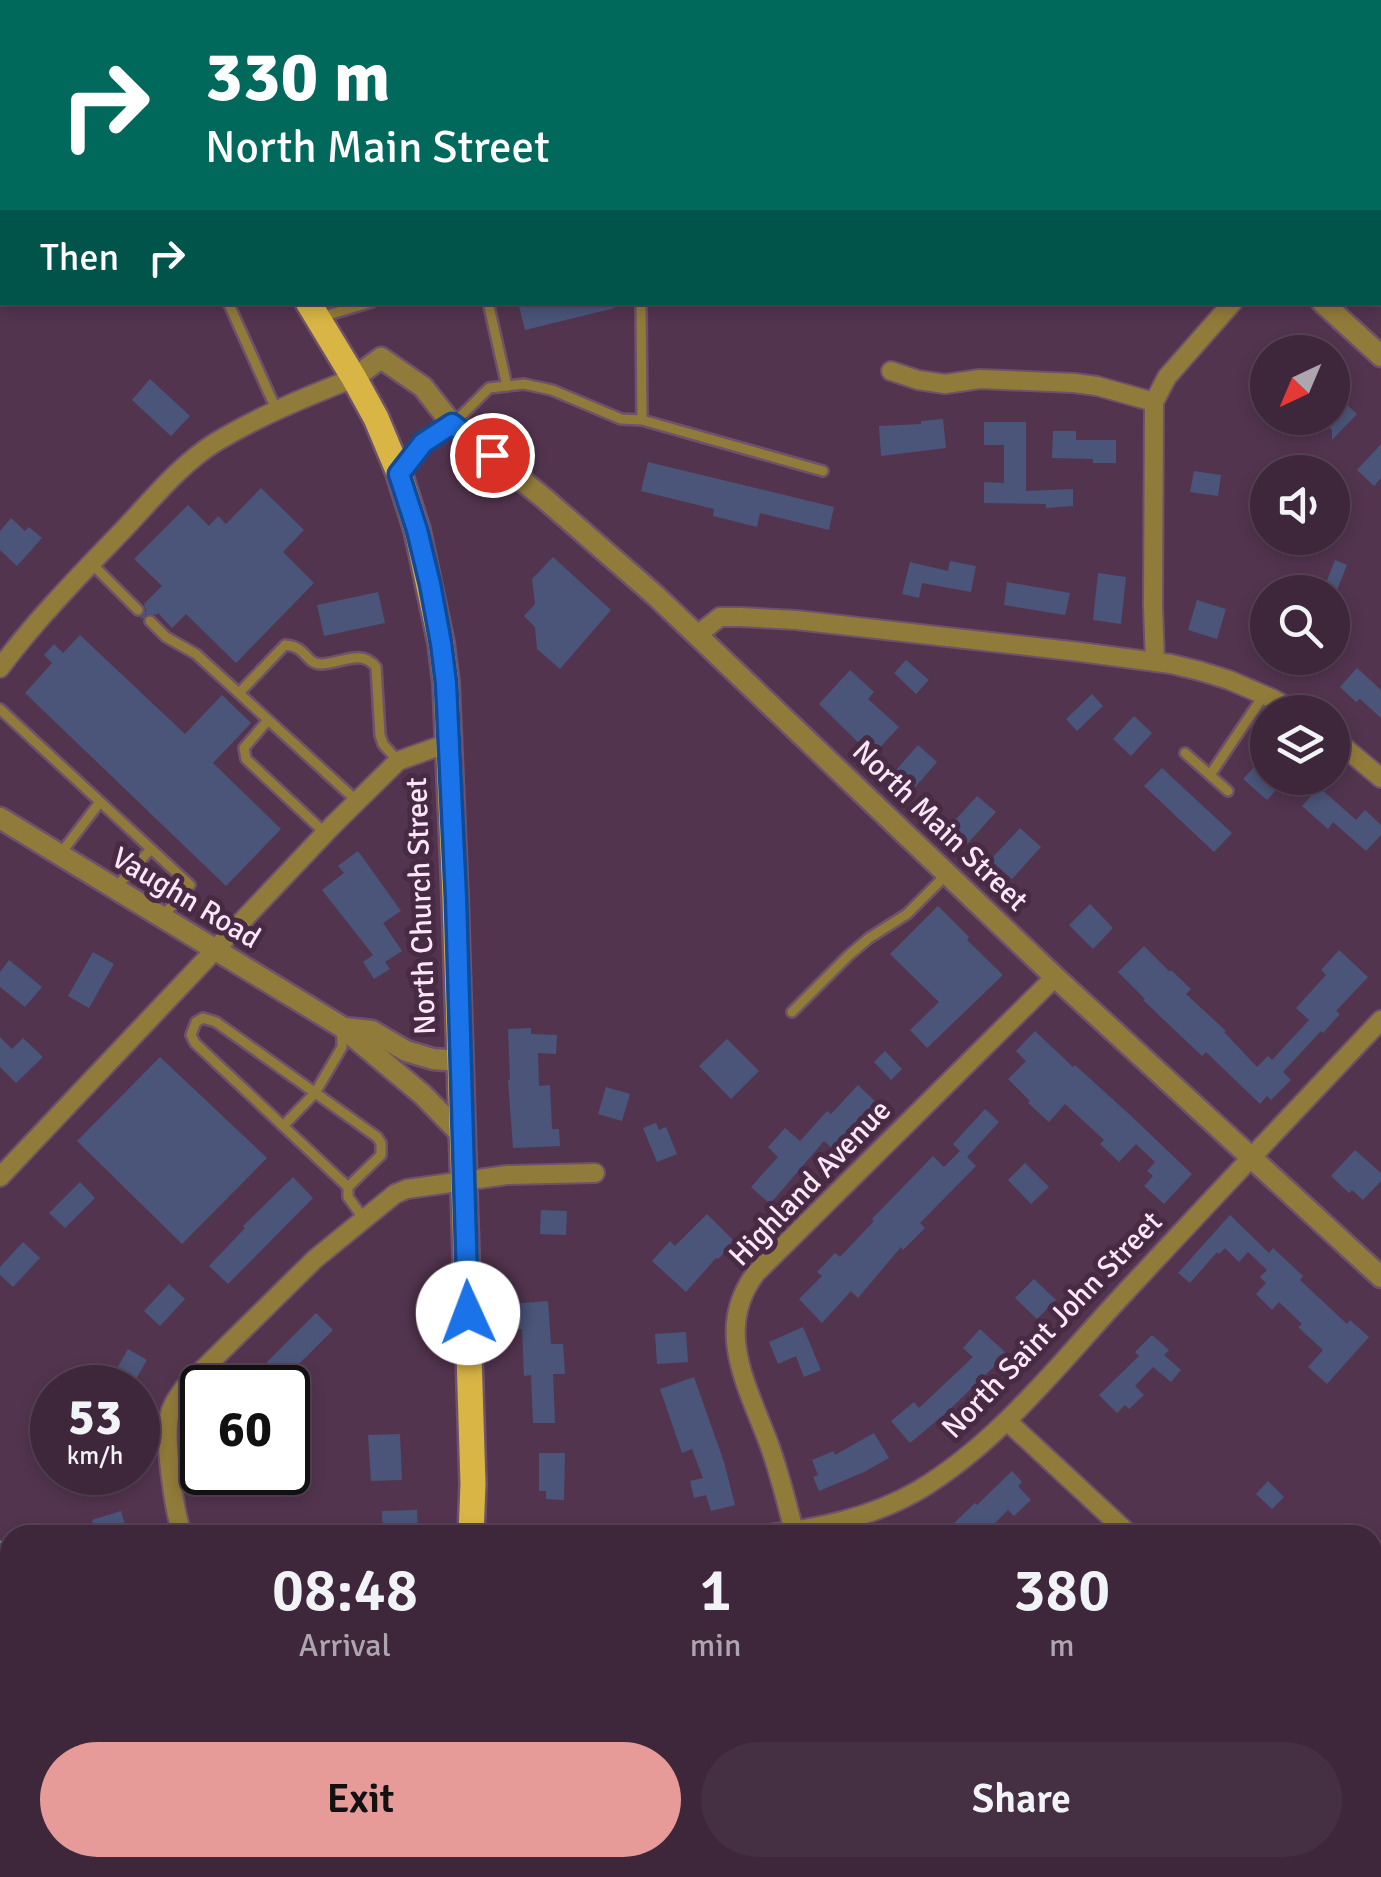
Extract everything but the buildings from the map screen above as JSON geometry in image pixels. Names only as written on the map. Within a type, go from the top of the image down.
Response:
[{"type":"main road","name":"North Church Street","points":[[313,310],[376,418],[399,474],[417,530],[441,643],[456,898],[471,1525]]},
{"type":"street","points":[[1155,662],[1154,402],[1167,377],[1230,305]]},
{"type":"street","points":[[1325,305],[1381,356]]},
{"type":"street","name":"North Main Street","points":[[354,378],[381,358],[423,387],[452,424],[545,498],[698,636],[1055,977],[1381,1277]]},
{"type":"street","points":[[891,371],[945,384],[980,379],[1074,383],[1154,402]]},
{"type":"street","points":[[0,668],[26,633],[196,456],[277,411],[354,378]]},
{"type":"street","points":[[399,474],[423,443],[452,424]]},
{"type":"street","points":[[698,636],[720,617],[916,633],[1155,662],[1200,671],[1264,695]]},
{"type":"street","points":[[0,1177],[398,761],[448,743]]},
{"type":"street","points":[[1350,752],[1381,778]]},
{"type":"street","name":"Vaughn Road","points":[[0,818],[342,1027],[461,1134]]},
{"type":"street","name":"Highland Avenue","points":[[793,1525],[735,1346],[740,1298],[756,1273],[1055,977]]},
{"type":"street","name":"North Saint John Street","points":[[829,1525],[915,1492],[991,1437],[1381,1020]]},
{"type":"street","name":"Vaughn Road","points":[[342,1027],[372,1031],[406,1051],[433,1059],[459,1061]]},
{"type":"street","points":[[180,1525],[168,1428],[173,1404],[184,1388],[315,1259],[406,1188],[507,1175],[595,1173]]},
{"type":"street","points":[[1007,1420],[1119,1525]]},
{"type":"lane","points":[[229,305],[277,411]]},
{"type":"lane","points":[[313,310],[350,305]]},
{"type":"lane","points":[[489,305],[507,386]]},
{"type":"lane","points":[[641,305],[642,420]]},
{"type":"lane","points":[[452,424],[490,388],[524,384],[552,390],[621,419],[642,420],[823,470]]},
{"type":"lane","points":[[91,563],[138,610]]},
{"type":"lane","points":[[150,621],[166,637],[196,654],[357,801]]},
{"type":"lane","points":[[239,693],[285,645],[302,650],[319,664],[362,657],[370,660],[376,668],[380,734],[383,744],[398,761]]},
{"type":"lane","points":[[0,709],[190,885],[161,918]]},
{"type":"lane","points":[[1210,775],[1250,716]]},
{"type":"lane","points":[[268,720],[244,748],[246,758],[325,834]]},
{"type":"lane","points":[[1185,753],[1228,791]]},
{"type":"lane","points":[[59,855],[100,802]]},
{"type":"lane","points":[[114,889],[151,848]]},
{"type":"lane","points":[[792,1012],[848,956],[907,914],[947,874]]},
{"type":"lane","points":[[348,1188],[381,1155],[377,1137],[216,1022],[202,1018],[196,1022],[191,1034],[195,1043],[348,1188],[348,1197],[364,1219]]},
{"type":"lane","points":[[283,1126],[315,1093],[342,1047],[342,1027]]},
{"type":"route","points":[[468,1313],[446,683],[430,584],[399,474],[423,443],[452,424],[492,455]]}]
